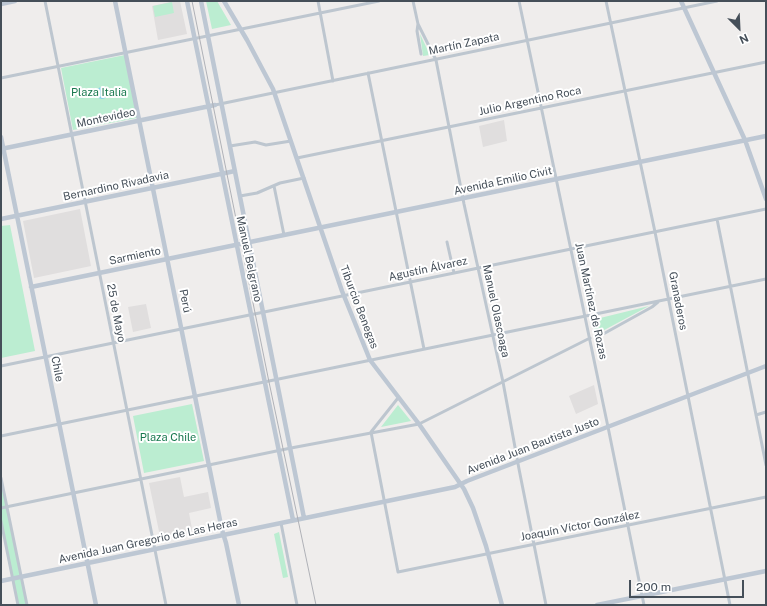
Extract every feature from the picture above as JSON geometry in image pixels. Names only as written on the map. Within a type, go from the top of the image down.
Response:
[{"type":"street","points":[[1,4],[15,1]]},
{"type":"street","name":"25 de Mayo","points":[[45,1],[166,605]]},
{"type":"street","name":"Perú","points":[[115,1],[223,535],[239,605]]},
{"type":"street","name":"Manuel Belgrano","points":[[187,1],[293,520]]},
{"type":"street","name":"Manuel Belgrano","points":[[201,1],[291,448],[302,519]]},
{"type":"street","name":"Tiburcio Benegas","points":[[224,1],[241,29],[274,93],[344,296],[370,360],[419,424],[461,485],[473,508],[488,553],[502,605]]},
{"type":"street","points":[[318,1],[333,81]]},
{"type":"street","points":[[1,78],[379,1]]},
{"type":"street","name":"Manuel Olascoaga","points":[[413,1],[418,24],[436,60],[463,198],[503,382],[533,544],[546,605]]},
{"type":"street","name":"Juan Martínez de Rozas","points":[[519,1],[590,338],[644,605]]},
{"type":"street","name":"Granaderos","points":[[606,1],[669,299],[730,605]]},
{"type":"street","points":[[681,1],[745,140],[766,199]]},
{"type":"street","name":"Martín Zapata","points":[[215,105],[718,1]]},
{"type":"street","name":"Manuel Olascoaga","points":[[418,24],[417,32],[421,54]]},
{"type":"street","name":"Julio Argentino Roca","points":[[297,158],[766,62]]},
{"type":"street","points":[[368,74],[424,349]]},
{"type":"street","name":"Montevideo","points":[[2,149],[215,105]]},
{"type":"street","name":"Avenida Emilio Civit","points":[[243,243],[766,136]]},
{"type":"street","name":"Chile","points":[[1,137],[2,149],[96,605]]},
{"type":"street","points":[[230,146],[255,142],[266,145],[291,141]]},
{"type":"street","name":"Bernardino Rivadavia","points":[[1,219],[235,171]]},
{"type":"street","points":[[240,196],[258,193],[287,181],[304,178]]},
{"type":"street","points":[[274,186],[284,235]]},
{"type":"street","name":"Agustín Álvarez","points":[[1,366],[766,209]]},
{"type":"street","points":[[717,219],[766,465]]},
{"type":"street","points":[[447,242],[454,273]]},
{"type":"street","name":"Sarmiento","points":[[31,287],[243,243]]},
{"type":"street","points":[[1,436],[766,279]]},
{"type":"street","points":[[596,338],[652,308],[660,301]]},
{"type":"street","points":[[650,303],[653,304],[652,308]]},
{"type":"street","points":[[1,508],[279,450],[419,424],[590,338]]},
{"type":"street","name":"Avenida Juan Bautista Justo","points":[[302,519],[456,487],[467,481],[766,366]]},
{"type":"street","points":[[384,502],[371,433],[398,398]]},
{"type":"street","points":[[756,415],[766,412]]},
{"type":"street","points":[[1,478],[27,605]]},
{"type":"street","name":"Joaquín Víctor González","points":[[384,502],[398,572],[766,497]]},
{"type":"street","name":"Avenida Juan Gregorio de Las Heras","points":[[1,581],[302,519]]},
{"type":"street","points":[[1,521],[18,605]]},
{"type":"street","points":[[281,523],[298,605]]},
{"type":"street","points":[[597,605],[766,570]]},
{"type":"shaded area","points":[[180,1],[187,34],[158,40],[152,6]]},
{"type":"shaded area","points":[[504,120],[507,141],[483,147],[479,126]]},
{"type":"shaded area","points":[[80,209],[91,266],[34,278],[23,221]]},
{"type":"shaded area","points":[[146,304],[151,328],[133,332],[128,307]]},
{"type":"shaded area","points":[[594,385],[598,404],[576,414],[569,396]]},
{"type":"shaded area","points":[[180,477],[184,497],[208,492],[211,508],[189,513],[193,534],[161,541],[149,483]]},
{"type":"green space","points":[[206,1],[217,1],[231,25],[212,29]]},
{"type":"green space","points":[[172,2],[174,13],[155,17],[153,6]]},
{"type":"green space","points":[[420,34],[430,55],[423,56]]},
{"type":"green space","name":"Plaza Italia","points":[[125,55],[137,118],[73,130],[61,68]]},
{"type":"green space","points":[[10,225],[35,351],[1,358],[1,226]]},
{"type":"green space","points":[[649,306],[595,335],[592,320]]},
{"type":"green space","name":"Plaza Chile","points":[[192,404],[204,461],[144,473],[133,416]]},
{"type":"green space","points":[[398,405],[411,421],[381,427]]},
{"type":"green space","points":[[1,478],[27,605],[18,605],[1,521]]},
{"type":"green space","points":[[279,532],[288,577],[283,578],[274,534]]},
{"type":"water","points":[[102,87],[106,89],[108,93],[106,97],[102,99],[98,97],[96,93],[98,89]]},
{"type":"tram line","points":[[192,1],[316,605]]}]
